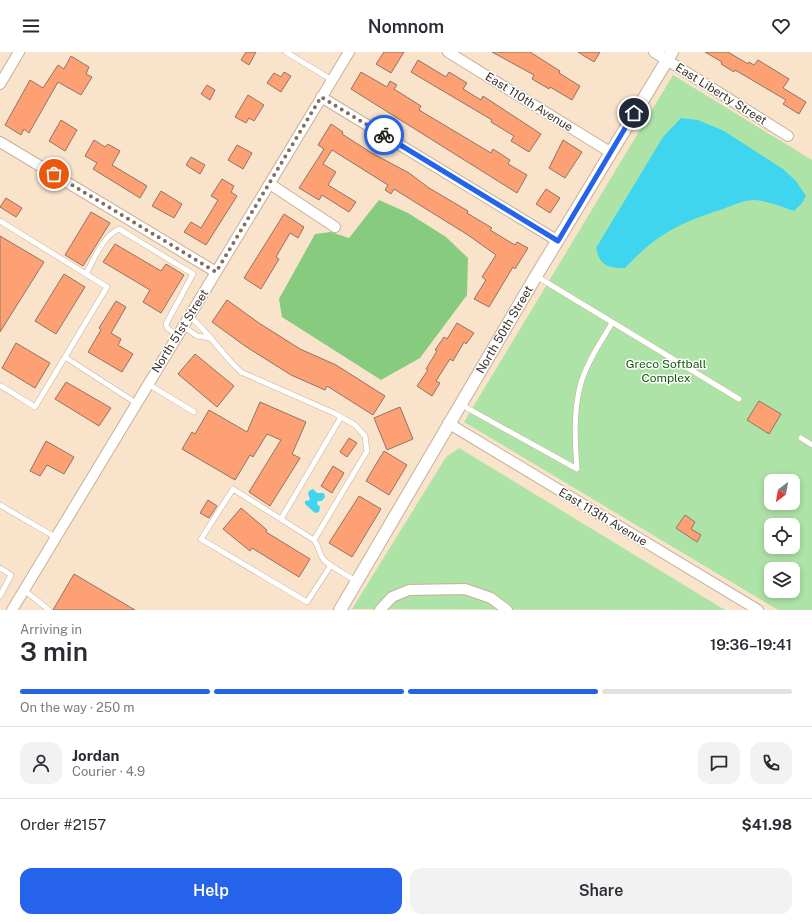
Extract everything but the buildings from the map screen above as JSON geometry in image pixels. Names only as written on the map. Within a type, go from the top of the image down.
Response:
[{"type":"street","points":[[0,84],[19,52]]},
{"type":"street","name":"North 51st Street","points":[[12,610],[349,52]]},
{"type":"street","name":"East 110th Avenue","points":[[448,52],[610,152]]},
{"type":"street","name":"East Liberty Street","points":[[654,52],[670,56],[788,136]]},
{"type":"street","name":"North 50th Street","points":[[340,610],[448,423],[610,152],[670,56]]},
{"type":"street","points":[[321,97],[558,241]]},
{"type":"street","points":[[0,142],[216,272]]},
{"type":"street","points":[[270,184],[335,227]]},
{"type":"street","name":"East 113th Avenue","points":[[448,423],[758,610]]},
{"type":"street","points":[[380,610],[392,597],[409,590],[465,589],[491,598],[507,610]]},
{"type":"lane","points":[[286,52],[332,80]]},
{"type":"lane","points":[[0,222],[107,287],[35,407],[1,386]]},
{"type":"lane","points":[[86,274],[107,237],[112,232],[119,229],[193,274],[166,324],[167,328],[177,335]]},
{"type":"lane","points":[[536,276],[739,399]]},
{"type":"lane","points":[[189,316],[203,327],[210,338],[225,352],[230,361],[242,372],[341,417],[362,431],[365,436],[367,451],[314,540]]},
{"type":"lane","points":[[460,404],[577,469],[575,431],[577,402],[581,382],[612,323]]},
{"type":"lane","points":[[183,326],[197,336],[210,338]]},
{"type":"lane","points":[[65,357],[136,403]]},
{"type":"lane","points":[[148,384],[194,412]]},
{"type":"lane","points":[[281,519],[341,417]]},
{"type":"lane","points":[[800,438],[812,445]]},
{"type":"lane","points":[[331,565],[307,602],[201,539],[233,489],[314,540],[319,546],[320,554],[325,561],[356,581]]},
{"type":"lane","points":[[0,505],[56,537]]},
{"type":"lane","points":[[0,568],[12,575],[0,596]]},
{"type":"lane","points":[[24,590],[49,610]]},
{"type":"green space","name":"Greco Softball Complex","points":[[673,75],[812,160],[812,610],[778,610],[464,422]]},
{"type":"green space","points":[[379,200],[408,213],[446,237],[468,258],[467,295],[420,358],[381,380],[282,317],[279,299],[315,234],[331,232],[349,238]]},
{"type":"green space","points":[[459,448],[725,610],[352,609],[446,457]]},
{"type":"water","points":[[681,118],[698,120],[724,131],[783,169],[796,181],[806,196],[802,203],[794,211],[774,204],[755,200],[739,203],[694,219],[670,231],[648,246],[625,268],[606,265],[600,259],[596,248],[663,137]]},
{"type":"water","points":[[313,489],[317,493],[324,493],[325,497],[322,501],[318,501],[317,504],[320,507],[319,512],[315,513],[305,504],[305,501],[310,500],[308,493],[309,491]]},
{"type":"way so far","points":[[54,174],[216,272],[321,97],[384,135]]},
{"type":"route","points":[[384,135],[558,241],[634,113]]}]
